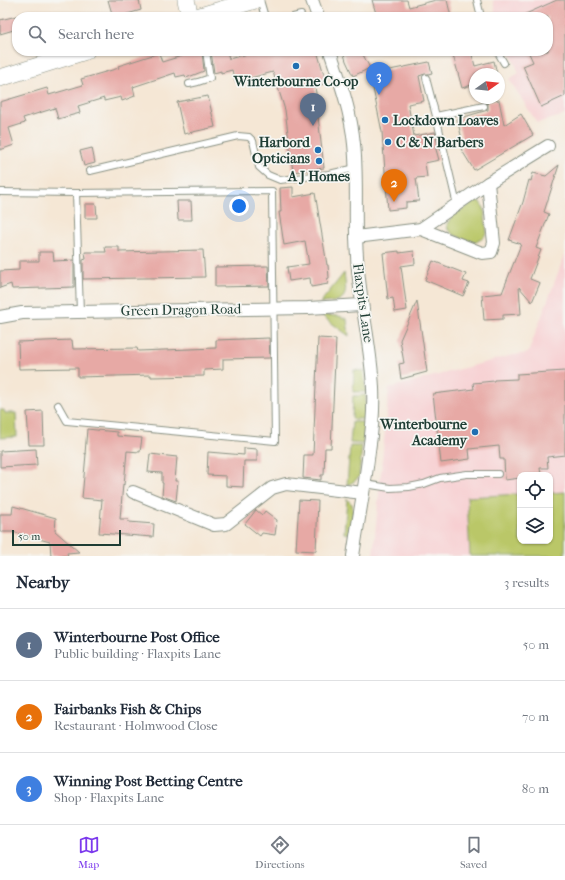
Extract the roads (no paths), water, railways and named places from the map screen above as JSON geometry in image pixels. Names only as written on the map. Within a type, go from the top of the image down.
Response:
[{"type":"street","points":[[186,0],[189,12]]},
{"type":"street","points":[[215,12],[255,0]]},
{"type":"street","points":[[312,0],[316,12]]},
{"type":"street","points":[[0,78],[70,56]]},
{"type":"street","name":"Flaxpits Lane","points":[[332,56],[349,115],[354,143],[356,168],[357,256],[362,305],[370,353],[373,388],[372,428],[353,556]]},
{"type":"street","points":[[356,237],[421,229],[488,183],[548,146]]},
{"type":"street","points":[[421,229],[482,253],[491,252],[494,243],[488,183]]},
{"type":"street","name":"Green Dragon Road","points":[[0,316],[22,313],[274,309],[362,305]]},
{"type":"street","points":[[133,492],[214,526],[226,524],[272,488],[286,484],[364,488]]},
{"type":"lane","points":[[260,0],[264,12]]},
{"type":"lane","points":[[477,0],[480,12]]},
{"type":"lane","points":[[189,84],[210,78],[207,56]]},
{"type":"lane","points":[[500,56],[504,63]]},
{"type":"lane","points":[[426,78],[457,205]]},
{"type":"lane","points":[[436,116],[484,106]]},
{"type":"lane","points":[[90,171],[238,136],[249,137],[253,140],[259,167],[268,175],[280,180],[329,174],[356,168]]},
{"type":"lane","points":[[0,192],[76,193],[272,191],[275,441],[67,421],[58,405]]},
{"type":"lane","points":[[76,193],[80,312]]},
{"type":"lane","points":[[364,488],[403,487],[424,484],[440,478],[467,474],[498,474]]},
{"type":"place","name":"Winterbourne Co-op","points":[[296,66]]},
{"type":"place","name":"Winning Post Betting Centre","points":[[379,95]]},
{"type":"place","name":"Lockdown Loaves","points":[[385,120]]},
{"type":"place","name":"Winterbourne Post Office","points":[[313,126]]},
{"type":"place","name":"C & N Barbers","points":[[388,142]]},
{"type":"place","name":"Harbord Opticians","points":[[318,150]]},
{"type":"place","name":"A J Homes","points":[[319,161]]},
{"type":"place","name":"Fairbanks Fish & Chips","points":[[394,202]]},
{"type":"place","name":"Winterbourne Academy","points":[[475,432]]}]
